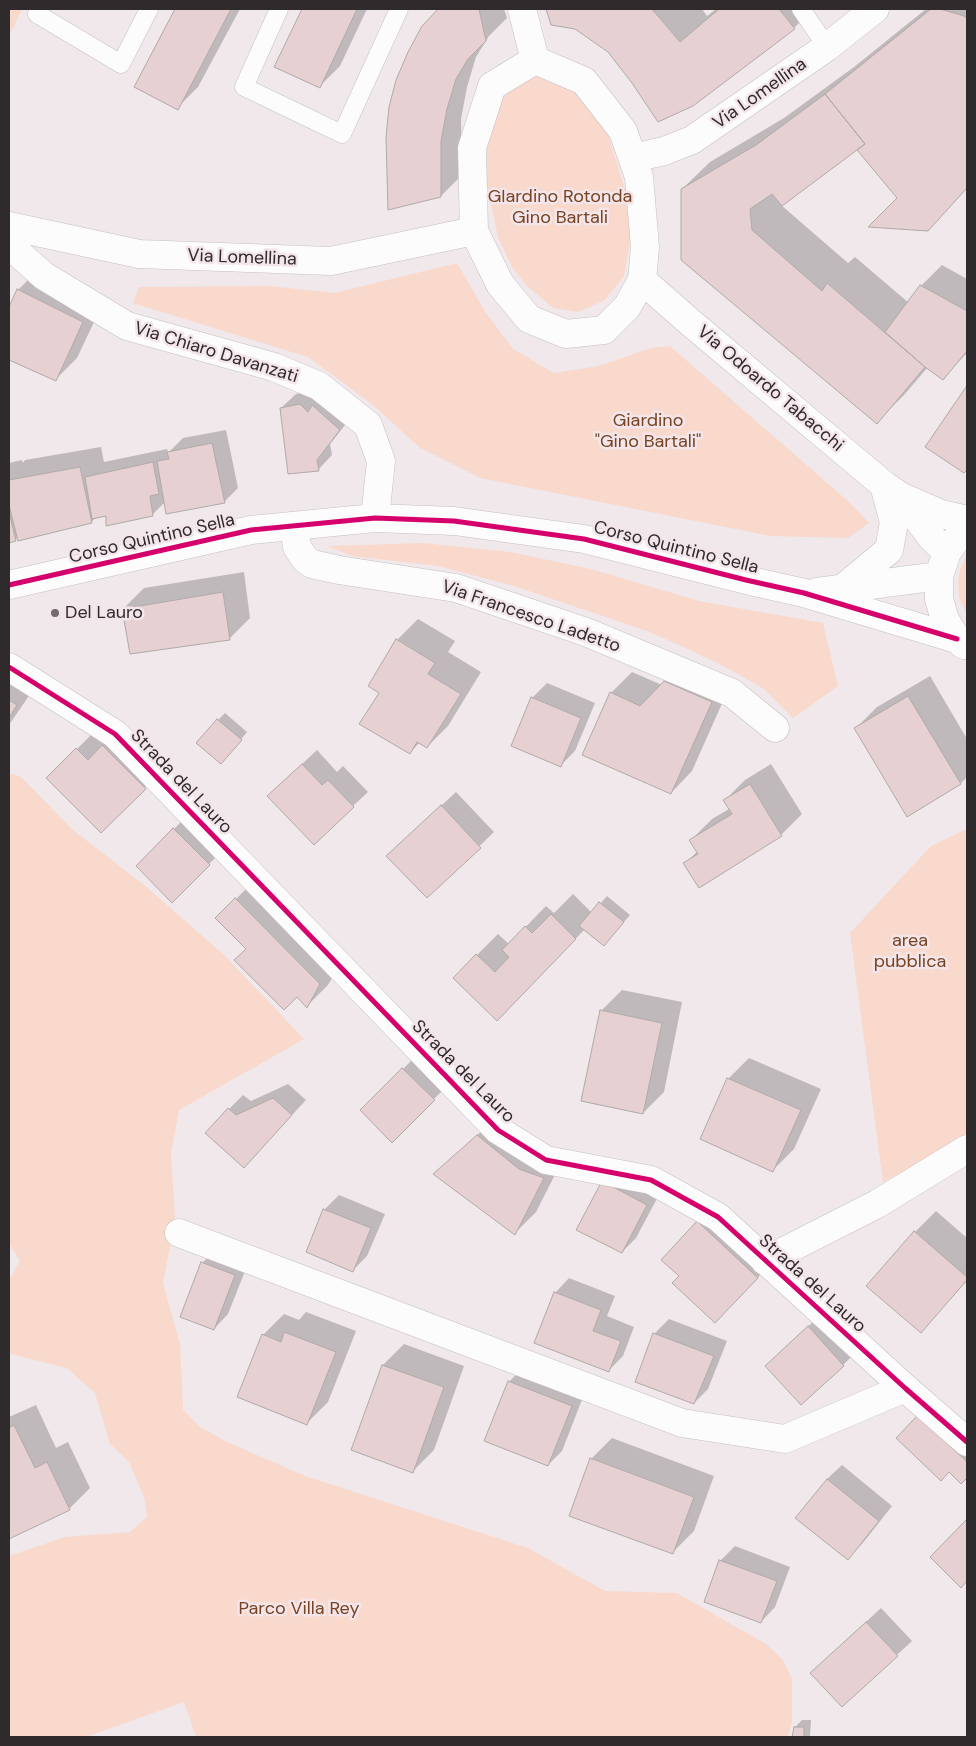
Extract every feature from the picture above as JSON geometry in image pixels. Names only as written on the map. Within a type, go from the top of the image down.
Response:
[{"type":"street","points":[[522,9],[535,60]]},
{"type":"street","name":"Via Lomellina","points":[[633,158],[664,151],[692,140],[827,48],[875,9]]},
{"type":"street","points":[[535,60],[584,81],[623,131],[639,177],[645,247],[642,280],[627,307],[604,330],[566,334],[529,319],[500,284],[474,231],[472,148],[492,86],[535,60]]},
{"type":"street","name":"Via Lomellina","points":[[9,226],[139,254],[331,261],[474,231]]},
{"type":"street","name":"Via Chiaro Davanzati","points":[[9,245],[44,276],[127,326],[274,367],[318,386],[368,425],[381,461],[375,518]]},
{"type":"street","name":"Via Odoardo Tabacchi","points":[[642,280],[892,490],[932,538],[943,564]]},
{"type":"street","points":[[842,590],[889,550],[894,522],[892,490]]},
{"type":"street","name":"Via Odoardo Tabacchi","points":[[892,490],[941,514],[967,520]]},
{"type":"street","name":"Corso Quintino Sella","points":[[9,586],[251,530],[375,518],[454,521],[584,539],[804,593]]},
{"type":"street","name":"Via Francesco Ladetto","points":[[294,526],[298,547],[305,559],[312,564],[456,588],[586,632],[732,693],[775,728]]},
{"type":"street","points":[[962,643],[945,620],[939,598],[943,564],[962,532],[967,529]]},
{"type":"street","points":[[804,593],[842,590],[943,564]]},
{"type":"street","points":[[804,593],[962,643]]},
{"type":"street","name":"Strada del Lauro","points":[[9,667],[115,734],[498,1130],[546,1160],[651,1180],[718,1217],[905,1388],[967,1442]]},
{"type":"street","points":[[765,1261],[877,1204],[967,1150]]},
{"type":"street","points":[[179,1233],[682,1423],[785,1439],[905,1388]]},
{"type":"lane","points":[[40,9],[37,14],[121,64],[149,9]]},
{"type":"lane","points":[[279,9],[244,87],[342,134],[399,9]]},
{"type":"lane","points":[[801,9],[827,48]]},
{"type":"green space","points":[[9,9],[22,9],[9,36]]},
{"type":"green space","name":"GIardino Rotonda Gino Bartali","points":[[540,74],[567,80],[597,114],[609,137],[626,193],[631,235],[624,276],[605,300],[578,312],[553,308],[526,285],[512,267],[498,237],[487,184],[486,156],[495,105],[518,84]]},
{"type":"green space","name":"Giardino \"Gino Bartali\"","points":[[457,263],[486,313],[513,349],[554,373],[599,366],[651,348],[670,346],[849,502],[869,523],[848,538],[771,536],[480,478],[420,448],[372,404],[308,357],[133,303],[139,287],[269,286],[335,293]]},
{"type":"green space","points":[[423,543],[510,552],[591,569],[699,601],[823,623],[838,686],[793,718],[764,689],[718,663],[650,632],[514,586],[438,566],[352,556],[328,546]]},
{"type":"green space","points":[[967,554],[967,615],[959,597],[958,583],[960,570]]},
{"type":"green space","name":"Parco Villa Rey","points":[[9,773],[21,777],[73,830],[144,885],[224,955],[304,1039],[179,1110],[171,1153],[175,1218],[163,1283],[180,1344],[183,1410],[199,1426],[225,1441],[305,1476],[528,1548],[605,1591],[677,1593],[766,1644],[783,1660],[792,1679],[792,1722],[788,1737],[196,1737],[184,1702],[86,1737],[9,1737],[9,1556],[65,1537],[130,1532],[147,1517],[144,1497],[129,1462],[110,1444],[95,1393],[67,1368],[11,1354],[9,1350],[9,1280],[20,1261],[9,1243]]},
{"type":"green space","name":"area pubblica","points":[[967,829],[967,1136],[958,1143],[883,1182],[850,933],[931,846]]},
{"type":"building","points":[[175,9],[231,9],[178,110],[134,87]]},
{"type":"building","points":[[302,9],[357,9],[320,88],[274,67]]},
{"type":"building","points":[[438,9],[479,9],[486,41],[468,59],[456,79],[447,109],[441,141],[441,197],[388,210],[386,137],[389,107],[396,80],[408,52],[422,26]]},
{"type":"building","points":[[546,9],[652,9],[680,42],[719,9],[779,9],[795,29],[693,106],[658,122],[632,83],[608,52],[575,29],[551,25]]},
{"type":"building","points":[[931,9],[940,9],[964,16],[967,19],[967,188],[928,231],[868,227],[897,198],[857,150],[865,144],[825,94]]},
{"type":"building","points":[[825,94],[865,144],[782,206],[772,194],[750,209],[752,230],[822,291],[827,283],[925,367],[877,424],[681,260],[681,189],[756,145]]},
{"type":"building","points":[[920,285],[967,311],[967,351],[943,380],[885,332]]},
{"type":"building","points":[[17,289],[83,322],[56,381],[9,360],[9,307]]},
{"type":"building","points":[[966,387],[967,470],[964,473],[925,447]]},
{"type":"building","points":[[300,404],[308,412],[312,405],[340,430],[317,460],[319,471],[288,474],[280,408]]},
{"type":"building","points":[[212,443],[225,503],[166,514],[157,461],[169,459],[167,452]]},
{"type":"building","points":[[153,462],[159,494],[150,496],[153,516],[106,526],[106,516],[92,519],[85,477]]},
{"type":"building","points":[[80,467],[92,523],[18,541],[9,505],[9,480]]},
{"type":"building","points":[[9,512],[16,541],[9,543]]},
{"type":"building","points":[[223,592],[230,640],[130,654],[122,609]]},
{"type":"building","points":[[396,639],[435,663],[428,674],[461,694],[427,748],[417,742],[410,754],[359,724],[379,693],[368,686]]},
{"type":"building","points":[[664,681],[712,702],[671,794],[582,755],[610,692],[640,706]]},
{"type":"building","points":[[908,696],[961,784],[907,817],[854,728]]},
{"type":"building","points":[[531,697],[581,718],[561,767],[511,746]]},
{"type":"building","points":[[9,700],[17,705],[9,718]]},
{"type":"building","points":[[217,719],[242,740],[221,764],[196,743]]},
{"type":"building","points":[[102,745],[146,789],[101,833],[46,778],[76,748],[88,760]]},
{"type":"building","points":[[302,764],[322,785],[328,780],[354,807],[314,845],[267,796]]},
{"type":"building","points":[[750,784],[782,836],[699,888],[683,863],[698,854],[689,840],[732,814],[723,800]]},
{"type":"building","points":[[441,805],[481,848],[427,898],[386,856]]},
{"type":"building","points":[[173,828],[210,865],[172,903],[136,866]]},
{"type":"building","points":[[235,898],[320,984],[307,1008],[297,997],[284,1010],[234,960],[246,949],[215,918]]},
{"type":"building","points":[[599,902],[624,922],[604,946],[579,926]]},
{"type":"building","points":[[551,914],[576,939],[497,1021],[453,978],[476,954],[495,972],[509,957],[502,950],[525,926],[532,933]]},
{"type":"building","points":[[600,1010],[662,1023],[643,1114],[581,1101]]},
{"type":"building","points":[[402,1068],[435,1100],[392,1143],[360,1110]]},
{"type":"building","points":[[727,1078],[801,1110],[773,1172],[700,1139]]},
{"type":"building","points":[[273,1098],[292,1115],[244,1168],[205,1133],[228,1108],[236,1115]]},
{"type":"building","points":[[477,1135],[519,1169],[544,1178],[515,1235],[433,1174]]},
{"type":"building","points":[[602,1181],[647,1205],[622,1253],[576,1230]]},
{"type":"building","points":[[323,1209],[371,1228],[353,1272],[306,1252]]},
{"type":"building","points":[[697,1221],[758,1278],[715,1323],[672,1283],[679,1276],[661,1260]]},
{"type":"building","points":[[914,1231],[967,1277],[967,1280],[921,1333],[866,1286]]},
{"type":"building","points":[[201,1262],[235,1275],[214,1330],[180,1317]]},
{"type":"building","points":[[554,1292],[601,1310],[593,1331],[621,1341],[609,1372],[534,1343]]},
{"type":"building","points":[[808,1326],[844,1366],[801,1405],[765,1366]]},
{"type":"building","points":[[284,1332],[336,1352],[307,1425],[237,1397],[262,1334],[281,1342]]},
{"type":"building","points":[[653,1333],[714,1356],[694,1404],[635,1382]]},
{"type":"building","points":[[382,1365],[444,1387],[413,1473],[351,1450]]},
{"type":"building","points":[[508,1381],[572,1406],[548,1466],[484,1441]]},
{"type":"building","points":[[918,1415],[967,1462],[967,1478],[961,1484],[949,1472],[941,1481],[896,1438]]},
{"type":"building","points":[[14,1425],[35,1468],[47,1462],[70,1510],[9,1539],[9,1428]]},
{"type":"building","points":[[590,1458],[694,1497],[673,1554],[569,1516]]},
{"type":"building","points":[[827,1479],[879,1521],[848,1560],[795,1518]]},
{"type":"building","points":[[967,1519],[967,1583],[961,1588],[930,1557]]},
{"type":"building","points":[[719,1560],[777,1581],[761,1623],[704,1602]]},
{"type":"building","points":[[866,1622],[898,1656],[842,1707],[810,1673]]},
{"type":"building","points":[[794,1727],[804,1727],[804,1737],[792,1737]]},
{"type":"cycle path","points":[[9,585],[251,530],[375,518],[454,521],[584,539],[804,593],[957,639]]},
{"type":"cycle path","points":[[9,667],[115,734],[498,1130],[546,1160],[651,1180],[718,1217],[905,1388],[967,1442]]},
{"type":"place","name":"Del Lauro","points":[[55,613]]}]
